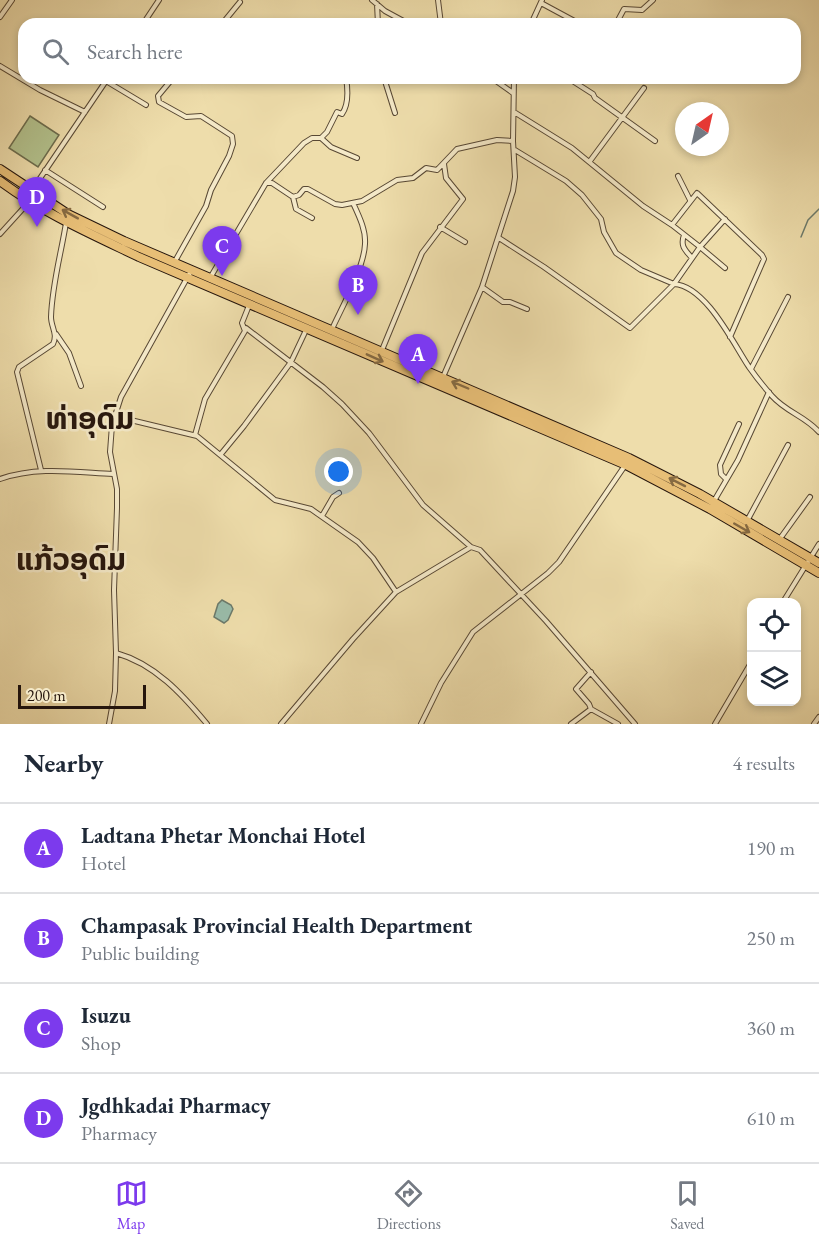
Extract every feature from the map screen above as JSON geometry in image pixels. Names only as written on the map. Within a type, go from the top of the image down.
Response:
[{"type":"highway","points":[[0,169],[31,191],[78,218],[173,263],[190,274],[210,278],[307,327],[439,386],[627,462]]},
{"type":"highway","points":[[0,181],[28,201],[66,222],[139,256],[332,330],[627,462],[698,498],[819,573]]},
{"type":"highway","points":[[698,498],[714,502],[819,562]]},
{"type":"street","points":[[0,17],[12,0]]},
{"type":"street","points":[[147,18],[159,0]]},
{"type":"street","points":[[372,0],[400,18]]},
{"type":"street","points":[[438,0],[440,18]]},
{"type":"street","points":[[619,18],[624,9],[642,10],[653,0]]},
{"type":"street","points":[[534,18],[541,1],[570,18]]},
{"type":"street","points":[[227,18],[240,2]]},
{"type":"street","points":[[377,4],[378,18]]},
{"type":"street","points":[[0,66],[18,77]]},
{"type":"street","points":[[30,84],[85,112]]},
{"type":"street","points":[[0,234],[28,201],[31,191],[104,84]]},
{"type":"street","points":[[113,84],[146,105]]},
{"type":"street","points":[[168,84],[158,96],[159,102],[186,117],[201,116],[232,136],[233,144],[226,164],[211,190],[206,206],[173,263]]},
{"type":"street","points":[[321,138],[327,132],[337,112],[342,114],[347,105],[346,84]]},
{"type":"street","points":[[386,84],[395,113]]},
{"type":"street","points":[[500,84],[513,94]]},
{"type":"street","points":[[439,386],[482,287],[499,238],[515,177],[514,84]]},
{"type":"street","points":[[577,84],[655,141]]},
{"type":"street","points":[[590,161],[644,88]]},
{"type":"street","points":[[514,112],[590,161],[643,206],[672,225],[725,268]]},
{"type":"street","points":[[210,278],[266,183],[304,143],[312,138],[321,138],[331,147],[357,158]]},
{"type":"street","points":[[293,197],[299,195],[304,189],[308,189],[335,204],[362,201],[397,180],[413,178],[426,168],[437,170],[457,150],[497,141],[513,141]]},
{"type":"street","points":[[514,150],[566,182],[582,195],[602,219],[606,238],[616,253],[641,270],[686,287],[707,304],[751,369],[781,406],[809,421],[818,430]]},
{"type":"street","points":[[381,351],[422,253],[463,199],[446,178],[444,164]]},
{"type":"street","points":[[45,170],[103,207]]},
{"type":"street","points":[[678,176],[690,200]]},
{"type":"street","points":[[266,183],[272,183],[293,197],[296,209],[312,218]]},
{"type":"street","points":[[672,225],[697,193],[764,257],[730,338]]},
{"type":"street","points":[[332,330],[358,269],[365,244],[360,219],[353,203]]},
{"type":"street","points":[[499,238],[630,328],[674,284],[700,247],[725,219]]},
{"type":"street","points":[[66,222],[51,321],[55,333],[69,353],[81,386]]},
{"type":"street","points":[[440,227],[465,242]]},
{"type":"street","points":[[684,235],[681,242],[683,249],[692,258]]},
{"type":"street","points":[[109,724],[115,691],[116,653],[114,590],[117,489],[110,452],[114,416],[124,390],[190,274]]},
{"type":"street","points":[[482,287],[504,303],[510,302],[527,309]]},
{"type":"street","points":[[751,369],[788,297]]},
{"type":"street","points":[[251,300],[242,323],[246,328],[323,387],[353,416],[376,441],[423,505],[471,547],[480,550],[591,672],[632,723]]},
{"type":"street","points":[[221,454],[291,362],[307,327]]},
{"type":"street","points":[[195,435],[205,399],[246,328]]},
{"type":"street","points":[[41,470],[17,369],[53,344],[55,333]]},
{"type":"street","points":[[714,502],[738,460],[769,392]]},
{"type":"street","points":[[114,416],[195,435],[221,454],[275,501],[311,509],[365,549],[396,592]]},
{"type":"street","points":[[818,430],[819,423]]},
{"type":"street","points":[[726,479],[719,470],[720,465],[739,424]]},
{"type":"street","points":[[747,521],[788,445]]},
{"type":"street","points":[[421,724],[441,683],[473,632],[559,562],[627,462]]},
{"type":"street","points":[[0,479],[41,470],[113,474]]},
{"type":"street","points":[[322,516],[333,497],[339,493]]},
{"type":"street","points":[[779,540],[810,497]]},
{"type":"street","points":[[786,598],[819,544]]},
{"type":"street","points":[[281,724],[355,636],[396,592],[471,547]]},
{"type":"street","points":[[116,653],[131,658],[171,684],[207,724]]},
{"type":"street","points":[[715,724],[747,669]]},
{"type":"street","points":[[591,672],[576,687],[591,709],[618,724]]},
{"type":"street","points":[[571,724],[591,709]]},
{"type":"street","points":[[814,724],[819,717]]},
{"type":"green space","points":[[30,116],[59,135],[38,167],[9,148]]},
{"type":"shaded area","points":[[222,600],[231,605],[233,609],[224,623],[214,617],[218,604]]},
{"type":"waterway","points":[[801,237],[808,220],[819,209]]},
{"type":"place","name":"Jgdhkadai Pharmacy","points":[[37,227]]},
{"type":"place","name":"Isuzu","points":[[222,276]]},
{"type":"place","name":"Champasak Provincial Health Department","points":[[358,315]]},
{"type":"place","name":"Ladtana Phetar Monchai Hotel","points":[[418,384]]},
{"type":"district","name":"ທ່າອຸດົມ","points":[[90,418]]},
{"type":"district","name":"ແກ້ວອຸດົມ","points":[[71,559]]}]
